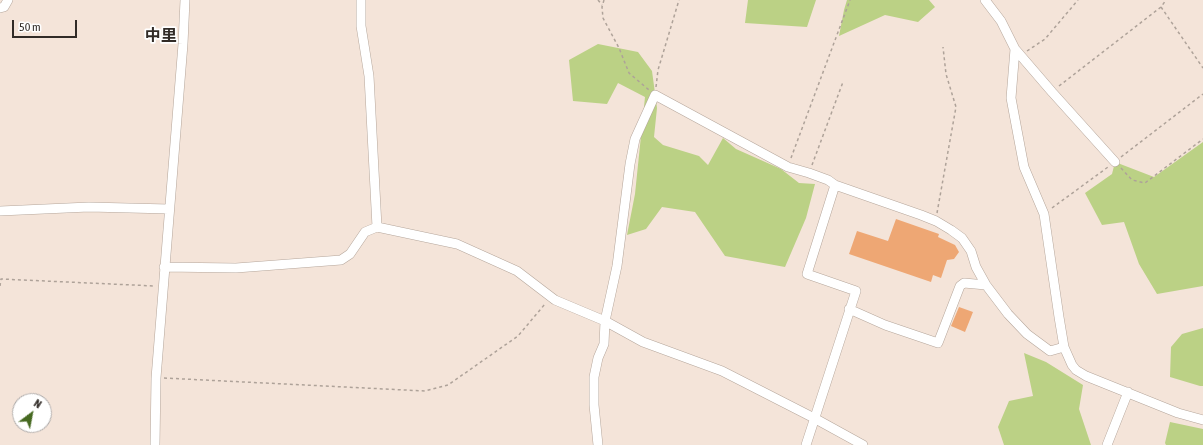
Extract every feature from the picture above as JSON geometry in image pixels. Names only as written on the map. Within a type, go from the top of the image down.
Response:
[{"type":"street","points":[[0,8],[4,7],[8,0]]},
{"type":"street","points":[[155,445],[156,378],[183,44],[185,0]]},
{"type":"street","points":[[361,0],[361,26],[369,76],[377,227]]},
{"type":"street","points":[[985,0],[1001,21],[1018,52],[1115,162]]},
{"type":"street","points":[[1018,52],[1011,98],[1024,167],[1044,214],[1064,347],[1072,365],[1076,370],[1086,376],[1178,413],[1203,420]]},
{"type":"street","points":[[598,445],[594,405],[594,377],[598,358],[604,344],[605,321],[617,266],[630,164],[635,139],[654,95],[788,167],[809,173],[828,180],[835,185],[936,221],[952,230],[962,238],[971,251],[976,267],[986,285],[1008,314],[1027,334],[1050,351],[1064,347]]},
{"type":"street","points":[[806,445],[856,291],[807,274],[835,185]]},
{"type":"street","points":[[0,210],[89,207],[169,209]]},
{"type":"street","points":[[164,267],[236,268],[341,260],[350,254],[364,232],[377,227],[457,244],[517,271],[555,300],[605,321],[643,342],[722,371],[863,445]]},
{"type":"street","points":[[849,309],[885,325],[938,343],[960,286],[964,283],[986,285]]},
{"type":"street","points":[[1107,445],[1128,392]]},
{"type":"path","points":[[598,0],[602,5]]},
{"type":"path","points":[[604,0],[602,5],[603,18],[619,48],[629,73],[654,95]]},
{"type":"path","points":[[654,95],[658,70],[679,0]]},
{"type":"path","points":[[788,167],[850,0]]},
{"type":"path","points":[[1018,52],[1045,39],[1078,0]]},
{"type":"path","points":[[1052,92],[1161,7],[1166,0]]},
{"type":"path","points":[[1161,7],[1203,68]]},
{"type":"path","points":[[936,221],[956,107],[946,74],[943,47]]},
{"type":"path","points":[[809,173],[843,82]]},
{"type":"path","points":[[1044,214],[1115,162],[1203,94]]},
{"type":"path","points":[[1115,162],[1132,180],[1145,182],[1203,139]]},
{"type":"path","points":[[0,286],[1,279],[163,286]]},
{"type":"path","points":[[156,378],[425,391],[448,385],[518,336],[551,297]]},
{"type":"green space","points":[[748,0],[816,0],[807,27],[745,23]]},
{"type":"green space","points":[[847,0],[929,0],[935,7],[918,22],[885,15],[839,36]]},
{"type":"green space","points":[[598,44],[638,52],[652,71],[657,108],[654,137],[663,145],[699,156],[708,165],[723,138],[736,149],[781,169],[799,183],[815,184],[806,218],[785,267],[725,256],[695,212],[662,207],[646,229],[627,235],[635,194],[645,97],[618,83],[607,104],[573,101],[569,60]]},
{"type":"green space","points":[[1203,142],[1203,286],[1157,294],[1139,264],[1124,222],[1102,225],[1085,193],[1112,174],[1115,162],[1154,177]]},
{"type":"green space","points":[[1203,328],[1203,386],[1170,377],[1171,347],[1182,334]]},
{"type":"green space","points":[[1024,353],[1046,362],[1083,385],[1079,409],[1091,445],[1004,445],[998,427],[1009,401],[1033,396]]},
{"type":"green space","points":[[1170,422],[1203,429],[1203,445],[1166,445],[1165,443]]},
{"type":"building","points":[[896,219],[939,234],[938,237],[955,245],[959,252],[954,259],[947,260],[941,278],[933,275],[931,282],[849,254],[857,231],[888,241]]},
{"type":"building","points":[[959,307],[973,312],[965,332],[951,326]]},
{"type":"district","name":"中里","points":[[161,36]]}]
